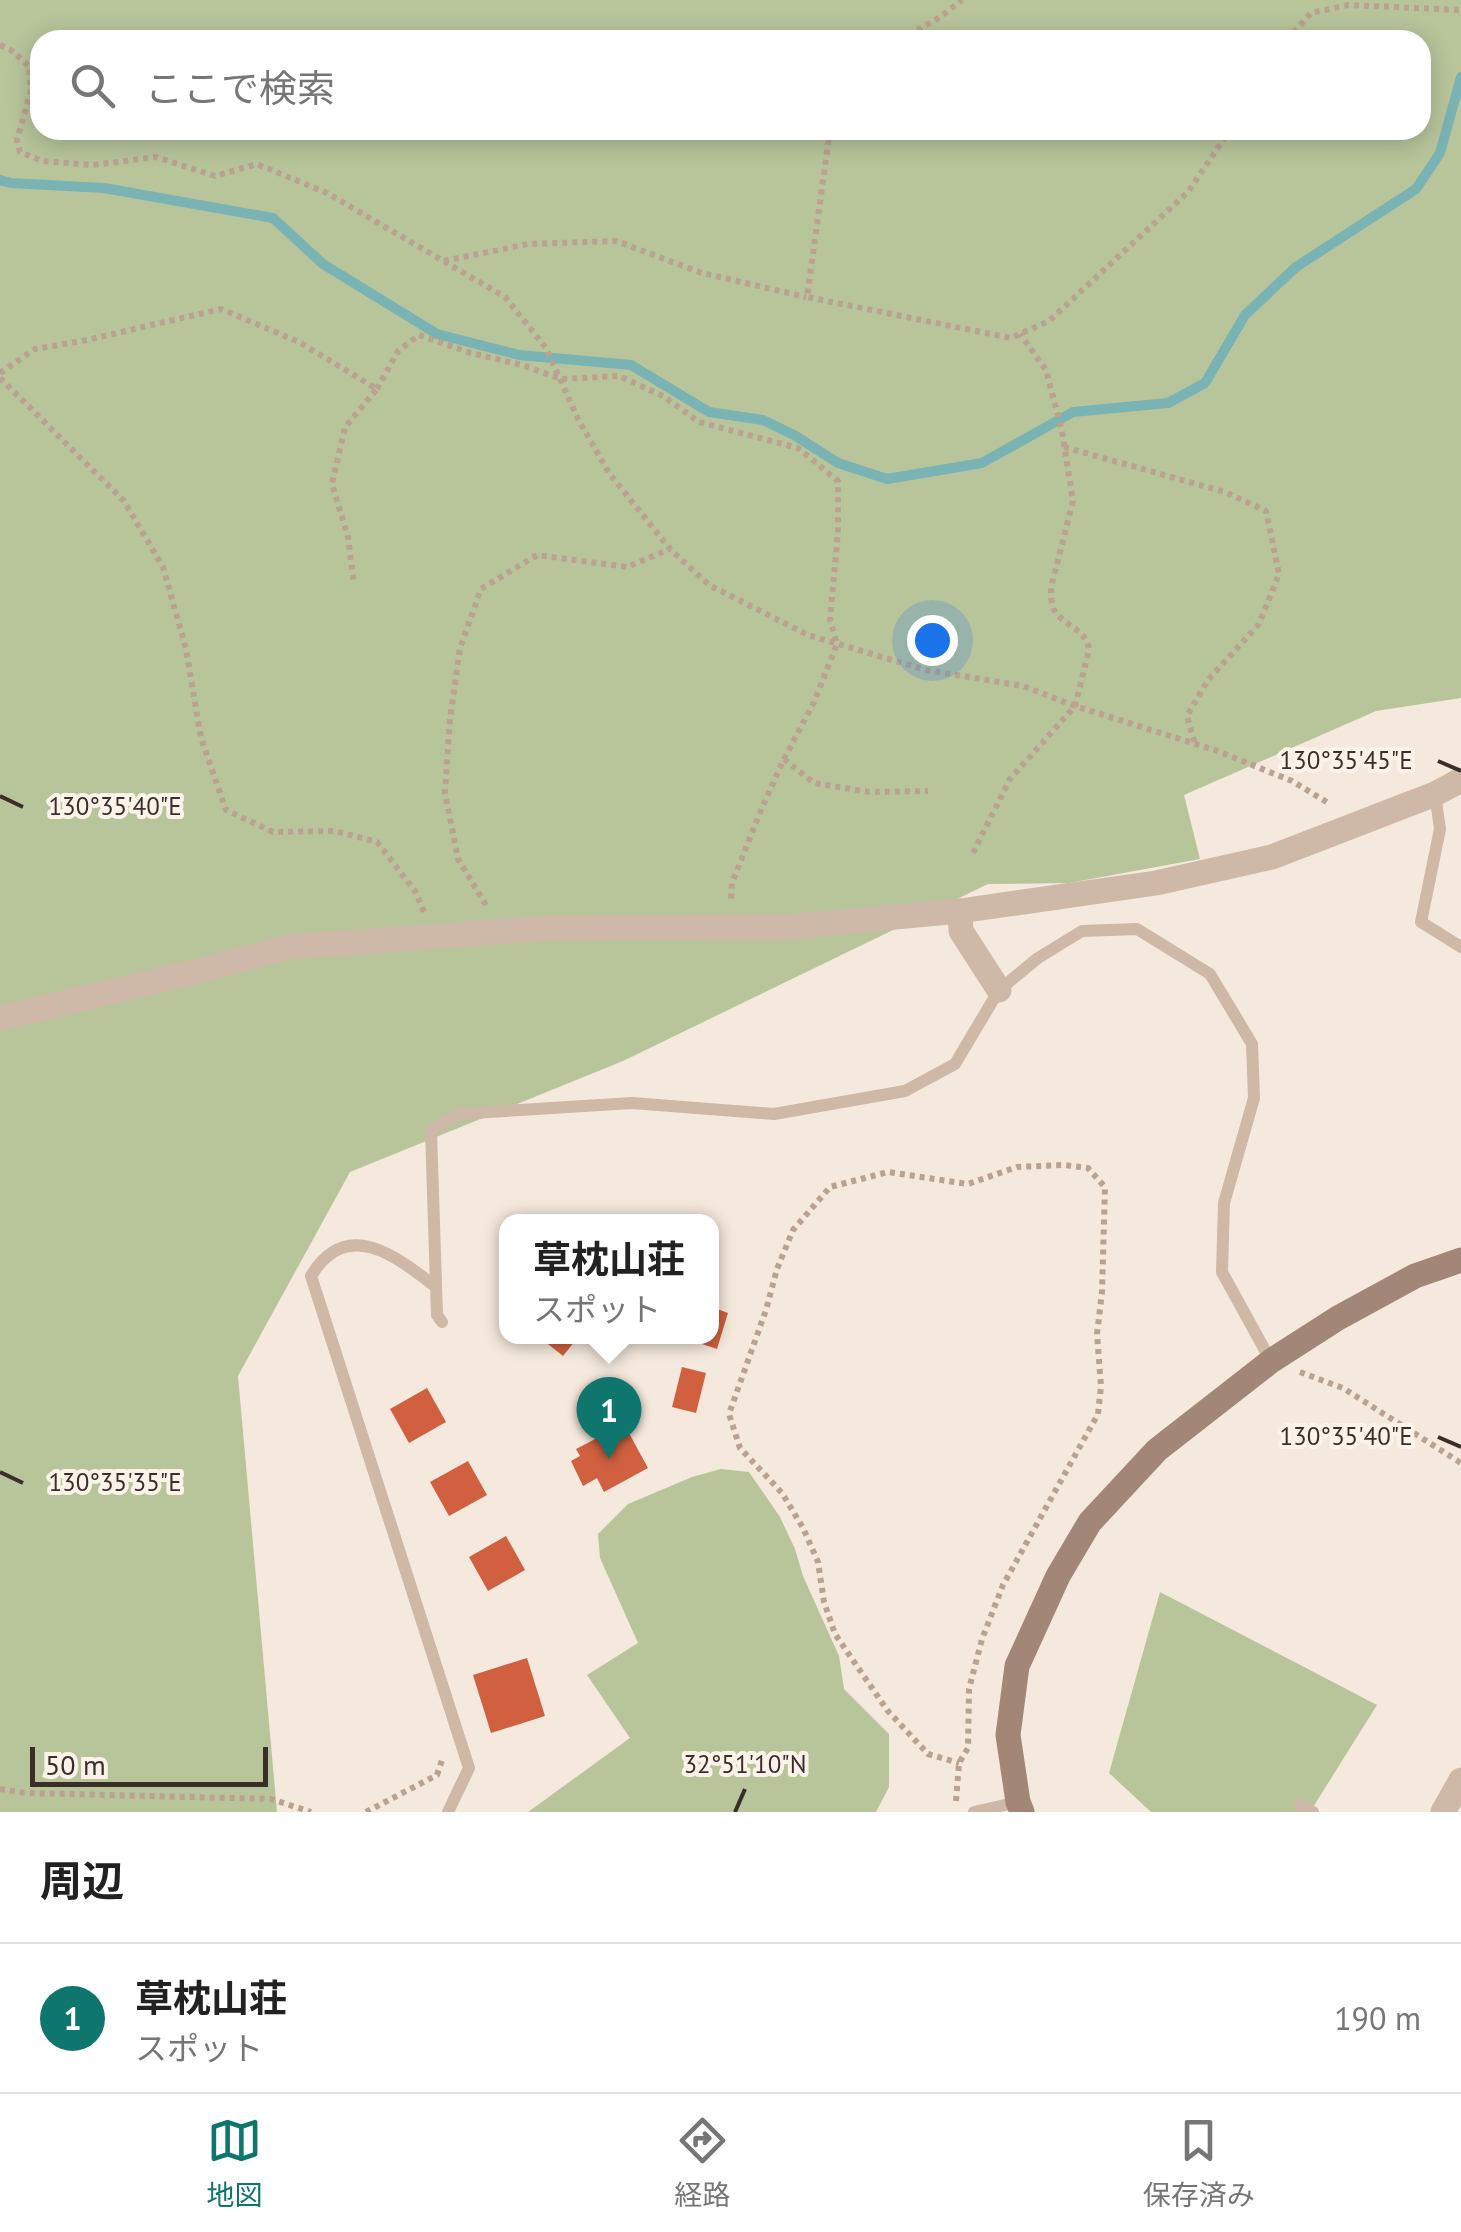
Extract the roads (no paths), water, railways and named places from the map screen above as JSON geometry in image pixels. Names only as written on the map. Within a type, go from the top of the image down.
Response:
[{"type":"street","points":[[0,1018],[288,947],[550,928],[788,927],[960,911],[1156,882],[1272,857],[1435,794],[1461,780]]},
{"type":"street","points":[[960,911],[960,931],[999,990]]},
{"type":"street","points":[[1020,1807],[1008,1735],[1018,1666],[1058,1576],[1090,1522],[1157,1450],[1271,1362],[1338,1318],[1416,1276],[1461,1260]]},
{"type":"street","points":[[1443,1812],[1461,1780]]},
{"type":"lane","points":[[1435,794],[1440,829],[1421,922],[1461,946]]},
{"type":"lane","points":[[442,1322],[437,1315],[431,1131],[456,1114],[632,1103],[774,1114],[905,1090],[954,1064],[999,990],[1038,958],[1082,931],[1137,929],[1210,974],[1252,1044],[1254,1098],[1224,1203],[1222,1272],[1271,1362]]},
{"type":"lane","points":[[436,1287],[378,1248],[351,1245],[322,1258],[311,1276],[469,1768],[448,1812]]},
{"type":"lane","points":[[1300,1805],[1313,1812]]},
{"type":"lane","points":[[974,1812],[1020,1807]]},
{"type":"waterway","points":[[0,180],[104,188],[273,218],[323,264],[437,334],[519,355],[631,365],[709,412],[763,420],[838,463],[887,479],[982,463],[1073,412],[1168,403],[1205,383],[1245,315],[1296,267],[1416,189],[1440,153],[1461,77]]},
{"type":"place","name":"草枕山荘","points":[[609,1459]]}]
